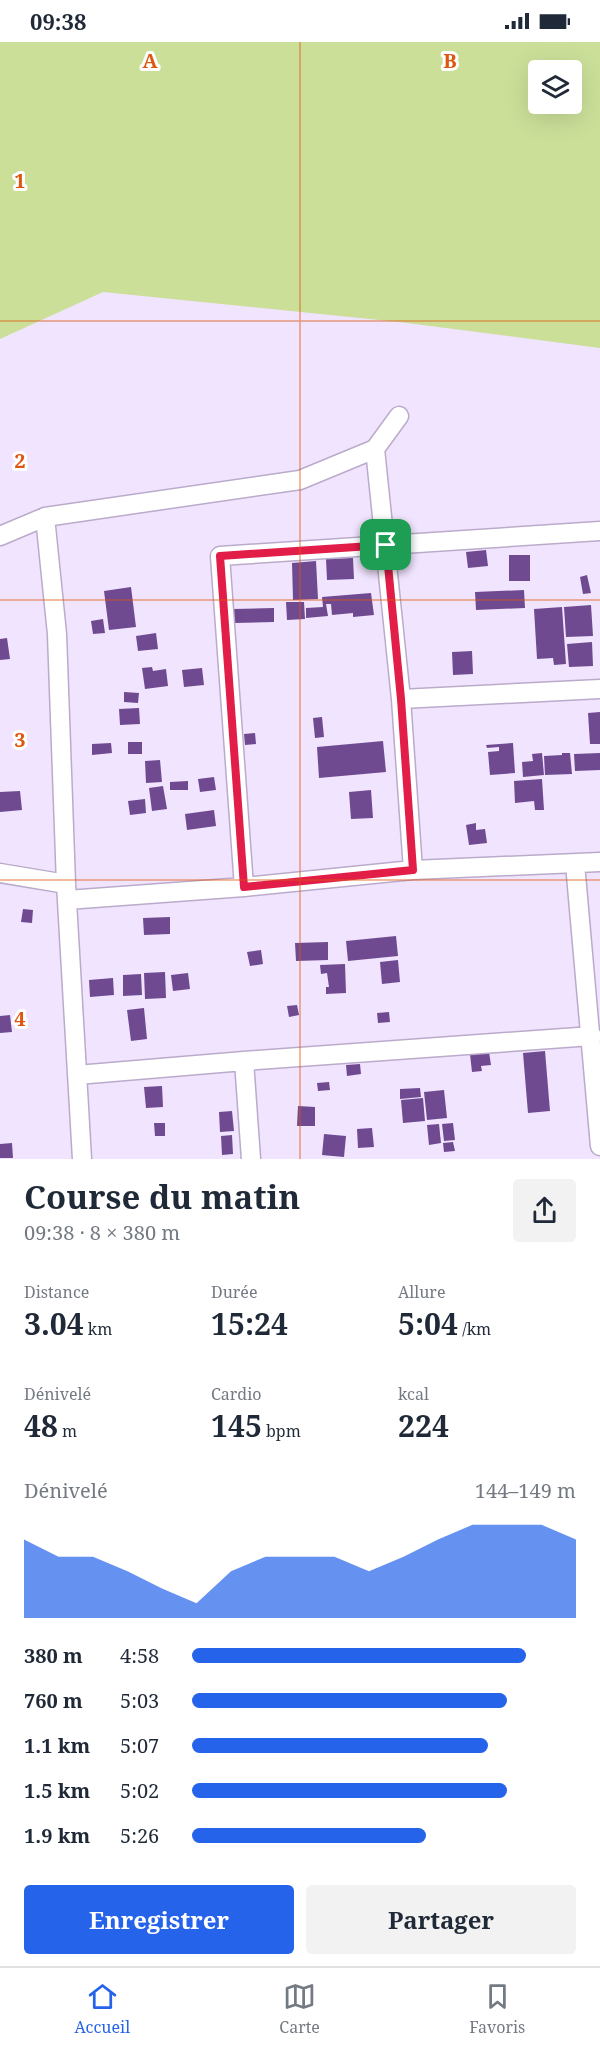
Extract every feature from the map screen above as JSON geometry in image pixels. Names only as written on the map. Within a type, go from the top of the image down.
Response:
[{"type":"street","points":[[0,536],[45,517],[300,480],[375,449],[399,416]]},
{"type":"street","points":[[375,449],[401,699],[413,870]]},
{"type":"street","points":[[45,517],[57,634],[67,892],[82,1159]]},
{"type":"street","points":[[244,887],[220,556],[600,531]]},
{"type":"street","points":[[401,699],[600,689]]},
{"type":"street","points":[[0,873],[67,892],[244,887],[413,870],[600,862]]},
{"type":"street","points":[[575,864],[600,1146]]},
{"type":"street","points":[[76,1075],[592,1036]]},
{"type":"street","points":[[244,1061],[251,1159]]},
{"type":"green space","points":[[0,42],[600,42],[600,348],[399,322],[103,292],[0,339]]},
{"type":"building","points":[[486,550],[488,566],[468,568],[466,552]]},
{"type":"building","points":[[509,555],[530,555],[530,581],[509,581]]},
{"type":"building","points":[[353,558],[354,579],[327,580],[326,559]]},
{"type":"building","points":[[316,561],[318,599],[293,600],[292,563]]},
{"type":"building","points":[[587,575],[591,593],[583,594],[580,577]]},
{"type":"building","points":[[131,587],[136,627],[109,630],[104,591]]},
{"type":"building","points":[[524,590],[525,608],[476,610],[475,592]]},
{"type":"building","points":[[371,593],[374,615],[353,617],[353,613],[332,615],[331,604],[326,604],[328,616],[306,618],[306,608],[323,607],[322,597]]},
{"type":"building","points":[[286,602],[304,602],[305,619],[287,620]]},
{"type":"building","points":[[591,605],[593,636],[566,637],[564,607]]},
{"type":"building","points":[[562,607],[566,664],[554,665],[553,658],[537,659],[534,609]]},
{"type":"building","points":[[274,608],[274,622],[234,623],[233,609]]},
{"type":"building","points":[[103,619],[105,633],[93,634],[91,621]]},
{"type":"building","points":[[156,633],[158,649],[138,651],[136,636]]},
{"type":"building","points":[[7,638],[10,659],[0,660],[0,639]]},
{"type":"building","points":[[592,642],[593,666],[569,667],[567,644]]},
{"type":"building","points":[[472,651],[473,674],[453,675],[452,652]]},
{"type":"building","points":[[152,667],[153,671],[166,669],[168,686],[145,689],[142,668]]},
{"type":"building","points":[[202,668],[204,685],[184,687],[182,670]]},
{"type":"building","points":[[124,692],[139,693],[138,703],[124,702]]},
{"type":"building","points":[[139,708],[140,724],[120,725],[119,709]]},
{"type":"building","points":[[600,712],[600,744],[590,744],[588,713]]},
{"type":"building","points":[[322,717],[324,737],[315,738],[313,718]]},
{"type":"building","points":[[255,733],[256,744],[245,745],[244,734]]},
{"type":"building","points":[[383,741],[386,772],[319,778],[317,747]]},
{"type":"building","points":[[128,742],[142,742],[142,754],[128,754]]},
{"type":"building","points":[[111,743],[112,753],[92,755],[92,744]]},
{"type":"building","points":[[513,743],[515,773],[490,775],[488,752],[499,751],[499,747],[487,748],[486,745]]},
{"type":"building","points":[[542,753],[544,775],[523,777],[522,762],[533,761],[532,754]]},
{"type":"building","points":[[562,753],[570,753],[572,774],[545,775],[544,756],[562,755]]},
{"type":"building","points":[[600,753],[600,770],[575,771],[574,754]]},
{"type":"building","points":[[160,760],[162,782],[146,783],[145,761]]},
{"type":"building","points":[[214,777],[216,790],[200,792],[198,779]]},
{"type":"building","points":[[542,779],[544,810],[535,810],[534,801],[515,803],[514,781]]},
{"type":"building","points":[[188,781],[188,790],[170,790],[170,782]]},
{"type":"building","points":[[163,786],[167,809],[152,811],[149,788]]},
{"type":"building","points":[[371,790],[373,818],[351,819],[349,792]]},
{"type":"building","points":[[20,791],[22,810],[0,812],[0,792]]},
{"type":"building","points":[[145,799],[146,813],[130,815],[128,801]]},
{"type":"building","points":[[214,810],[216,826],[187,830],[185,814]]},
{"type":"building","points":[[476,823],[476,830],[485,829],[487,843],[469,845],[466,825]]},
{"type":"building","points":[[23,909],[33,910],[32,923],[21,922]]},
{"type":"building","points":[[170,917],[170,934],[144,935],[143,918]]},
{"type":"building","points":[[396,936],[398,956],[348,961],[346,941]]},
{"type":"building","points":[[328,942],[328,960],[296,961],[295,943]]},
{"type":"building","points":[[261,950],[263,964],[250,966],[247,952]]},
{"type":"building","points":[[398,960],[400,982],[382,984],[380,962]]},
{"type":"building","points":[[345,964],[346,993],[326,994],[326,987],[329,987],[327,973],[321,974],[320,965]]},
{"type":"building","points":[[165,972],[166,998],[145,999],[144,973]]},
{"type":"building","points":[[188,973],[190,989],[173,991],[171,975]]},
{"type":"building","points":[[141,974],[142,995],[123,996],[123,975]]},
{"type":"building","points":[[113,978],[114,995],[90,997],[89,980]]},
{"type":"building","points":[[297,1005],[299,1015],[289,1017],[287,1006]]},
{"type":"building","points":[[144,1008],[147,1039],[131,1041],[127,1010]]},
{"type":"building","points":[[389,1012],[390,1022],[378,1023],[377,1013]]},
{"type":"building","points":[[10,1015],[12,1032],[0,1033],[0,1016]]},
{"type":"building","points":[[545,1051],[550,1111],[528,1113],[523,1053]]},
{"type":"building","points":[[489,1052],[491,1065],[481,1066],[482,1071],[472,1072],[470,1054]]},
{"type":"building","points":[[360,1064],[361,1074],[347,1076],[346,1065]]},
{"type":"building","points":[[329,1082],[330,1090],[318,1091],[317,1083]]},
{"type":"building","points":[[162,1086],[163,1107],[146,1108],[144,1087]]},
{"type":"building","points":[[420,1088],[421,1097],[400,1099],[400,1089]]},
{"type":"building","points":[[444,1090],[447,1118],[427,1120],[424,1092]]},
{"type":"building","points":[[423,1098],[425,1121],[403,1123],[401,1100]]},
{"type":"building","points":[[298,1106],[315,1107],[315,1126],[297,1126]]},
{"type":"building","points":[[232,1111],[234,1131],[220,1132],[219,1112]]},
{"type":"building","points":[[154,1123],[165,1123],[165,1136],[155,1136]]},
{"type":"building","points":[[453,1123],[455,1140],[444,1141],[442,1124]]},
{"type":"building","points":[[439,1124],[441,1143],[429,1145],[427,1125]]},
{"type":"building","points":[[372,1128],[374,1147],[358,1148],[357,1129]]},
{"type":"building","points":[[324,1134],[346,1136],[344,1157],[322,1155]]},
{"type":"building","points":[[232,1135],[233,1154],[222,1155],[221,1136]]},
{"type":"building","points":[[453,1142],[455,1151],[444,1152],[443,1143]]},
{"type":"building","points":[[12,1143],[13,1158],[0,1158],[0,1144]]},
{"type":"route","points":[[386,545],[401,699],[413,870],[244,887],[220,556],[386,545]]}]
